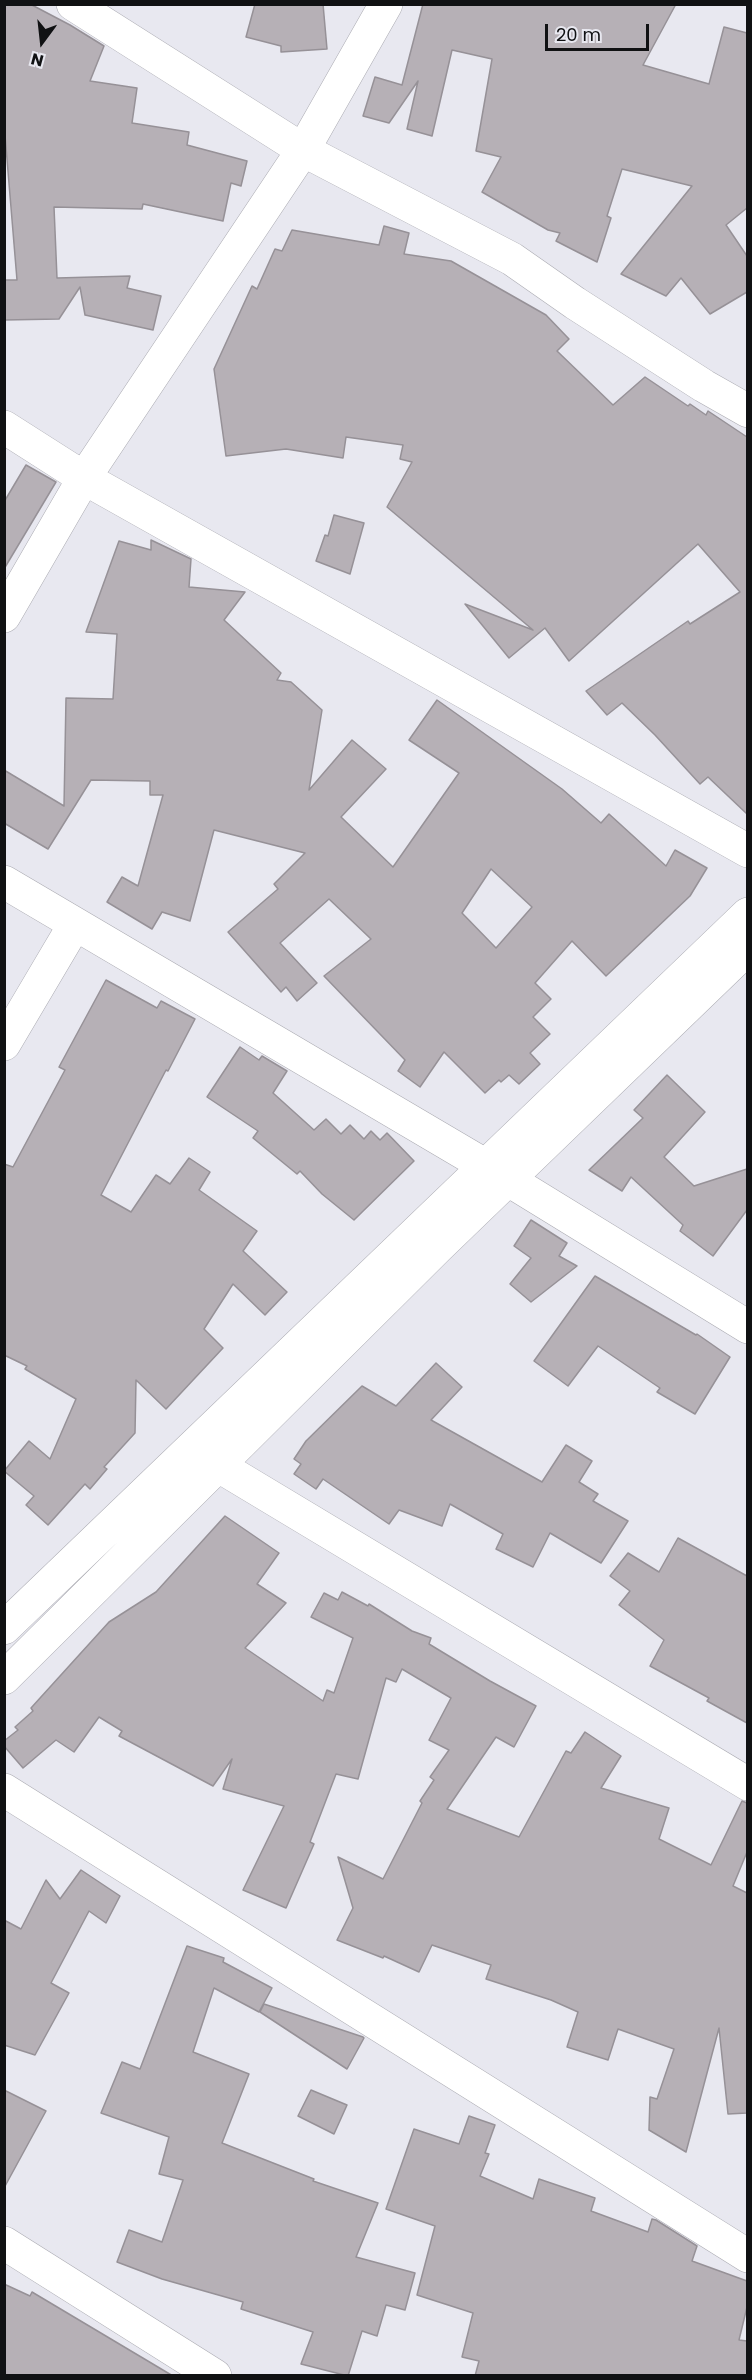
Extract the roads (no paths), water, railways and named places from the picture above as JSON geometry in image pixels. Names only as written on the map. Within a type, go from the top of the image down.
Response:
[{"type":"street","points":[[74,4],[303,150],[512,259],[585,310],[747,411]]},
{"type":"street","points":[[4,616],[84,478],[303,150],[386,4]]},
{"type":"street","points":[[4,427],[84,478],[747,850]]},
{"type":"street","points":[[4,882],[497,1173],[747,1328]]},
{"type":"street","points":[[4,1678],[429,1256],[497,1173],[747,914]]},
{"type":"street","points":[[4,1044],[75,924]]},
{"type":"street","points":[[4,1628],[497,1173],[747,948]]},
{"type":"street","points":[[219,1466],[747,1784]]},
{"type":"street","points":[[4,1790],[747,2256]]},
{"type":"street","points":[[4,2243],[215,2376]]}]
